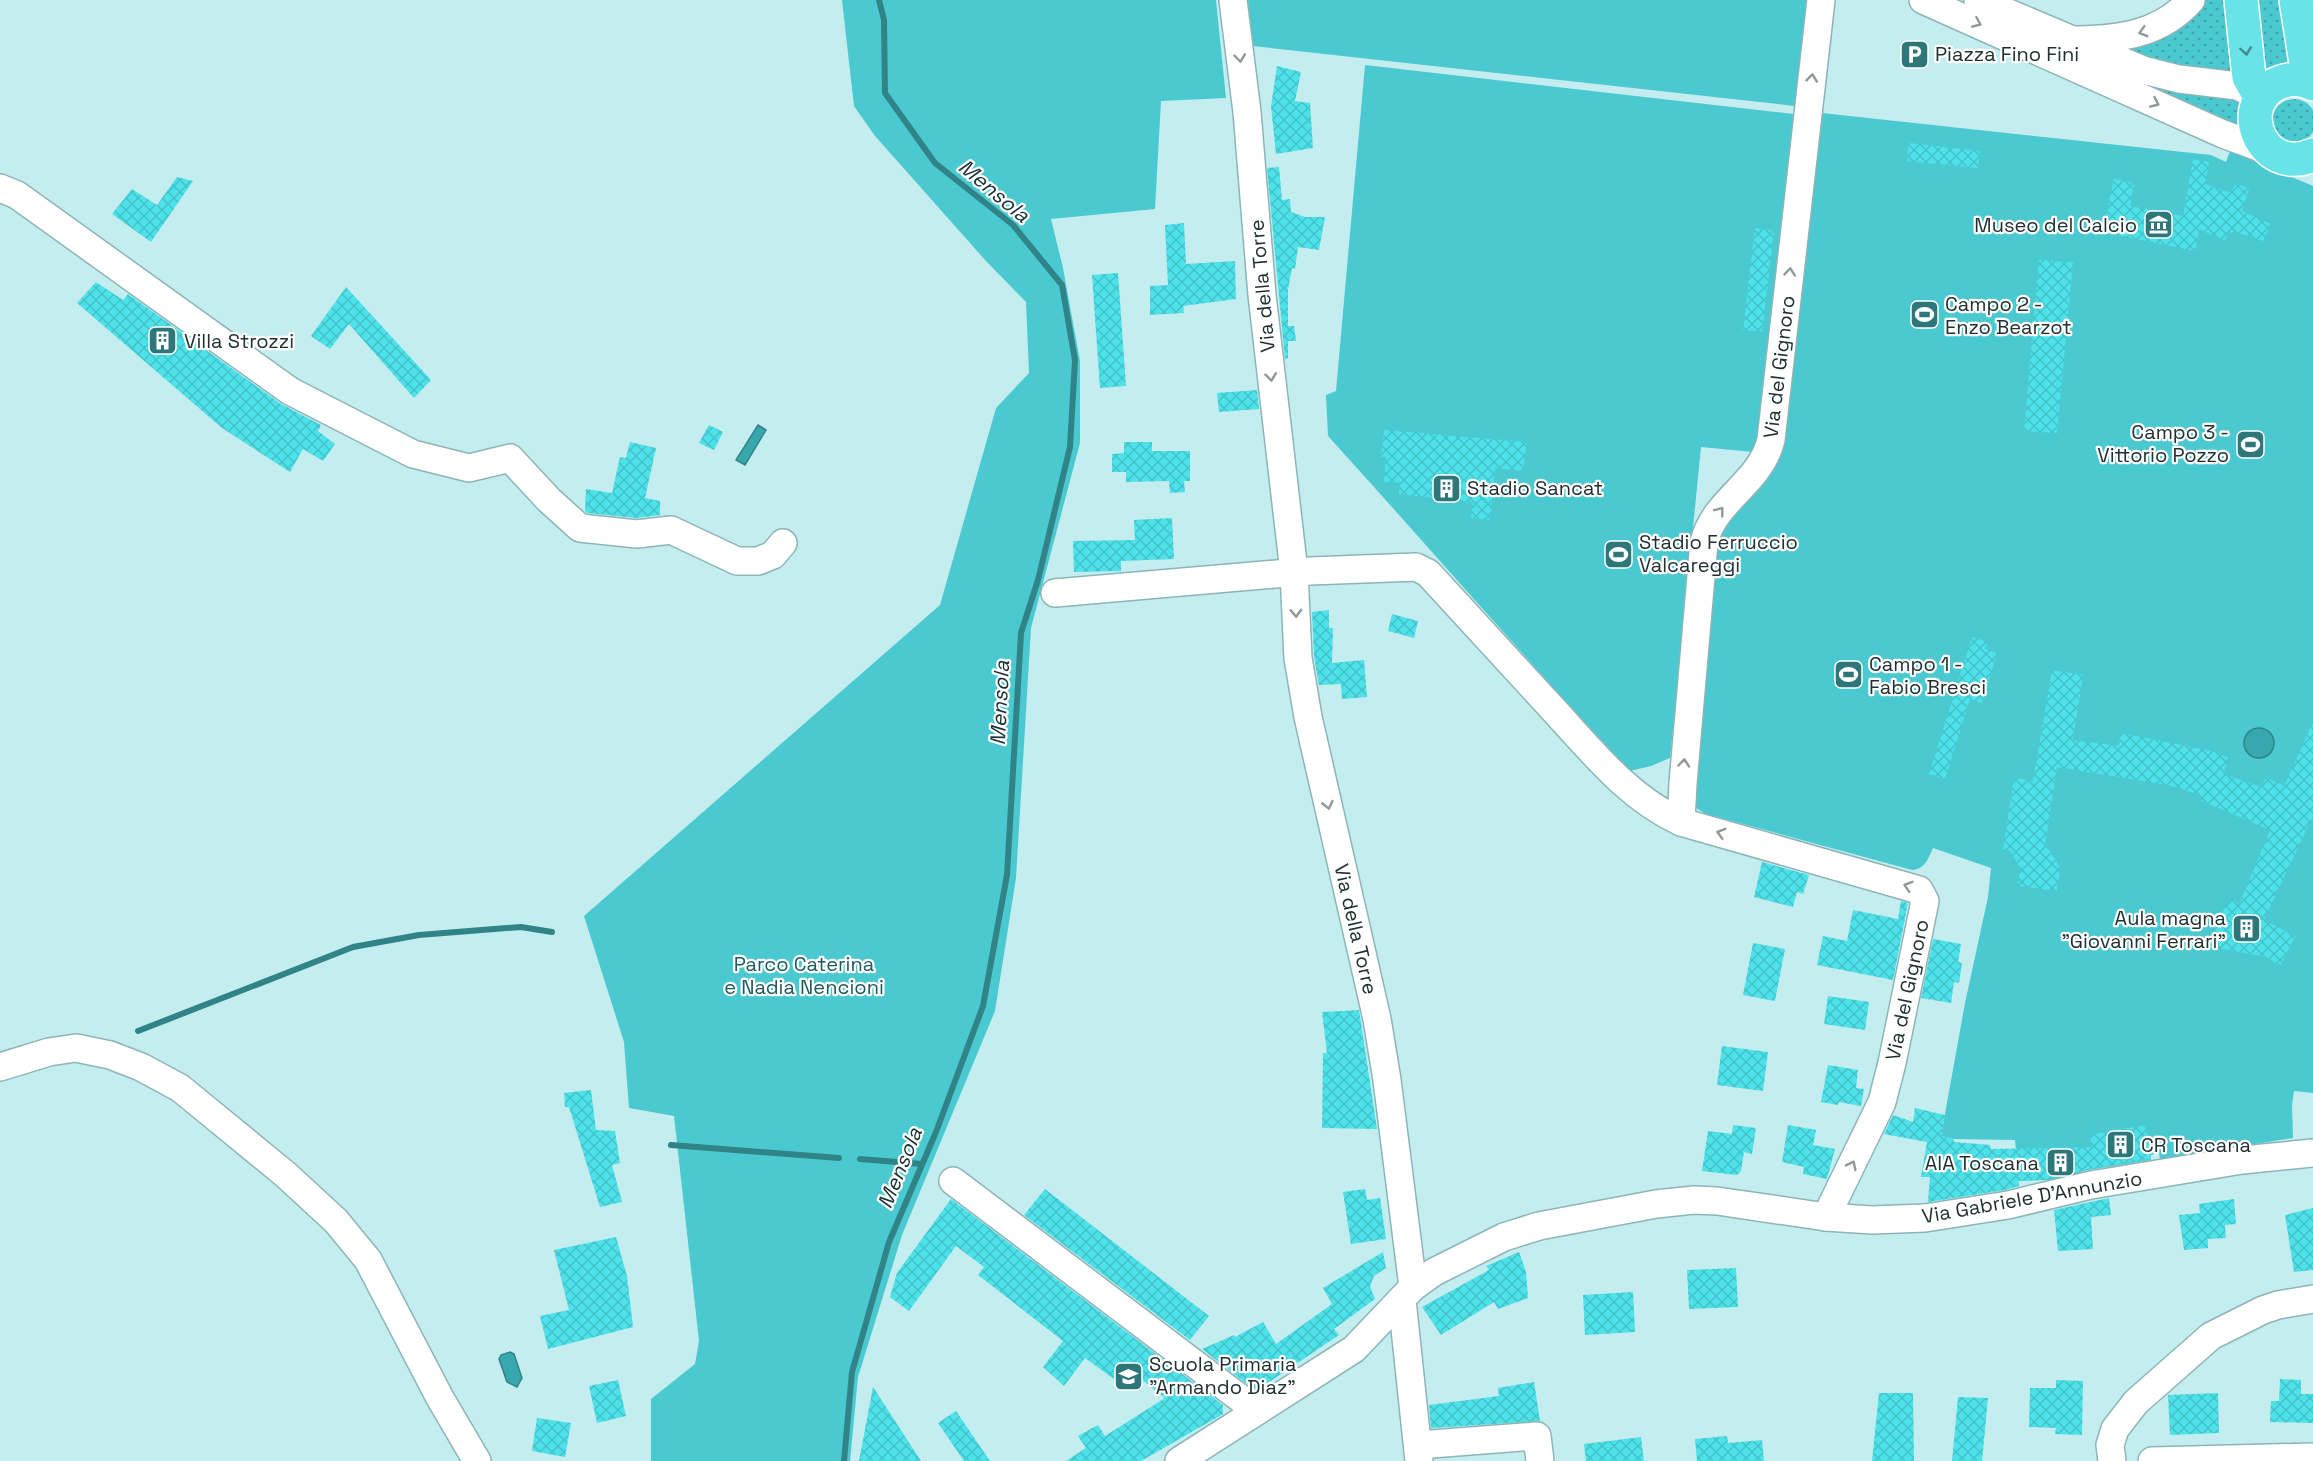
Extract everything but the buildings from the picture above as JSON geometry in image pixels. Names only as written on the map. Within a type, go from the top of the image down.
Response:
[{"type":"main road","points":[[2241,0],[2249,76],[2261,98]]},
{"type":"main road","points":[[2296,0],[2311,83],[2295,80],[2281,82],[2268,90],[2256,108],[2255,122],[2260,140],[2298,159]]},
{"type":"street","name":"Via della Torre","points":[[1233,0],[1247,112],[1262,295],[1294,572],[1298,658],[1308,717],[1377,1019],[1387,1080],[1407,1293],[1418,1453]]},
{"type":"street","points":[[1923,0],[2223,134],[2298,159]]},
{"type":"street","points":[[1978,0],[2152,73],[2238,86],[2261,98]]},
{"type":"street","points":[[2071,40],[2098,40],[2141,33],[2164,24],[2191,0]]},
{"type":"street","name":"Via del Gignoro","points":[[1681,822],[1704,542],[1709,527],[1722,507],[1760,467],[1771,440],[1821,1]]},
{"type":"street","points":[[0,188],[17,195],[290,391],[413,454],[469,468],[510,458],[549,500],[580,528],[637,534],[671,530],[737,561],[758,561],[773,555],[783,543]]},
{"type":"street","name":"Via del Gignoro","points":[[1294,572],[1405,566],[1422,569],[1630,790],[1649,805],[1681,822],[1913,887],[1924,896],[1925,901],[1908,988],[1882,1102],[1826,1217]]},
{"type":"street","points":[[1055,593],[1294,572]]},
{"type":"street","points":[[0,1067],[22,1059],[67,1049],[76,1048],[111,1054],[180,1088],[285,1174],[336,1221],[369,1260],[440,1398],[477,1461]]},
{"type":"street","name":"Via Gabriele D'Annunzio","points":[[1179,1461],[1354,1349],[1407,1293],[1434,1272],[1504,1237],[1539,1226],[1676,1201],[1717,1201],[1826,1217],[1872,1220],[1925,1218],[2008,1205],[2091,1185],[2242,1160],[2313,1153]]},
{"type":"street","points":[[954,1181],[1257,1411]]},
{"type":"street","points":[[2112,1461],[2110,1445],[2115,1429],[2136,1402],[2211,1336],[2263,1310],[2313,1299]]},
{"type":"street","points":[[1418,1453],[1538,1436],[1540,1461]]},
{"type":"street","points":[[2152,1461],[2313,1457]]},
{"type":"green space","name":"Parco Caterina e Nadia Nencioni","points":[[842,0],[1216,0],[1226,98],[1161,101],[1155,209],[1051,219],[1063,268],[1080,361],[1080,443],[1031,628],[1016,878],[995,1011],[902,1235],[858,1377],[850,1461],[651,1461],[651,1399],[695,1364],[699,1341],[674,1116],[629,1108],[624,1042],[584,916],[940,605],[996,408],[1029,373],[1026,302],[986,261],[875,136],[854,106]]},
{"type":"green space","points":[[1248,0],[1809,0],[1795,106],[1253,46]]},
{"type":"green space","points":[[2201,0],[2227,0],[2237,73],[2189,70],[2129,53],[2129,43]]},
{"type":"green space","points":[[2254,0],[2284,0],[2299,78],[2263,74]]},
{"type":"green space","points":[[1365,65],[1794,114],[1761,433],[1753,452],[1701,447],[1670,758],[1630,771],[1328,436],[1326,395],[1336,391]]},
{"type":"green space","points":[[2120,77],[2242,94],[2247,131]]},
{"type":"green space","points":[[2294,99],[2309,106],[2316,121],[2309,136],[2294,143],[2279,136],[2272,121],[2279,106]]},
{"type":"green space","points":[[1822,113],[2211,155],[2226,162],[2230,151],[2313,186],[2313,1093],[2294,1091],[2293,1138],[2160,1159],[2159,1153],[2151,1155],[2151,1160],[2082,1171],[2078,1179],[2019,1181],[2015,1140],[1954,1139],[1941,1136],[1965,1003],[1988,897],[1991,868],[1933,848],[1923,866],[1912,870],[1706,814],[1696,808],[1693,799],[1714,561],[1719,535],[1736,510],[1772,472],[1785,439]]},
{"type":"shaded area","points":[[758,425],[766,430],[745,465],[736,460]]},
{"type":"shaded area","points":[[2259,728],[2270,732],[2274,743],[2270,754],[2259,758],[2248,754],[2244,743],[2248,732]]},
{"type":"shaded area","points":[[510,1352],[514,1354],[522,1378],[517,1387],[507,1382],[499,1359],[501,1355]]},
{"type":"waterway","name":"Mensola","points":[[844,1461],[852,1372],[889,1242],[936,1132],[983,1006],[1007,875],[1021,633],[1038,580],[1070,447],[1075,360],[1062,285],[1013,225],[935,163],[885,93],[884,20],[879,0]]},
{"type":"waterway","points":[[138,1031],[353,947],[419,935],[521,927],[552,932]]},
{"type":"waterway","points":[[671,1145],[839,1158]]},
{"type":"waterway","points":[[860,1159],[922,1164]]},
{"type":"place","name":"Piazza Fino Fini","points":[[1914,54]]},
{"type":"place","name":"Museo del Calcio","points":[[2158,225]]},
{"type":"place","name":"Campo 2 - Enzo Bearzot","points":[[1924,315]]},
{"type":"place","name":"Villa Strozzi","points":[[163,341]]},
{"type":"place","name":"Campo 3 - Vittorio Pozzo","points":[[2250,444]]},
{"type":"place","name":"Stadio Sancat","points":[[1446,488]]},
{"type":"place","name":"Stadio Ferruccio Valcareggi","points":[[1618,554]]},
{"type":"place","name":"Campo 1 - Fabio Bresci","points":[[1848,675]]},
{"type":"place","name":"Aula magna \"Giovanni Ferrari\"","points":[[2247,929]]},
{"type":"place","name":"CR Toscana","points":[[2120,1145]]},
{"type":"place","name":"AIA Toscana","points":[[2060,1163]]},
{"type":"place","name":"Scuola Primaria \"Armando Diaz\"","points":[[1128,1376]]}]
